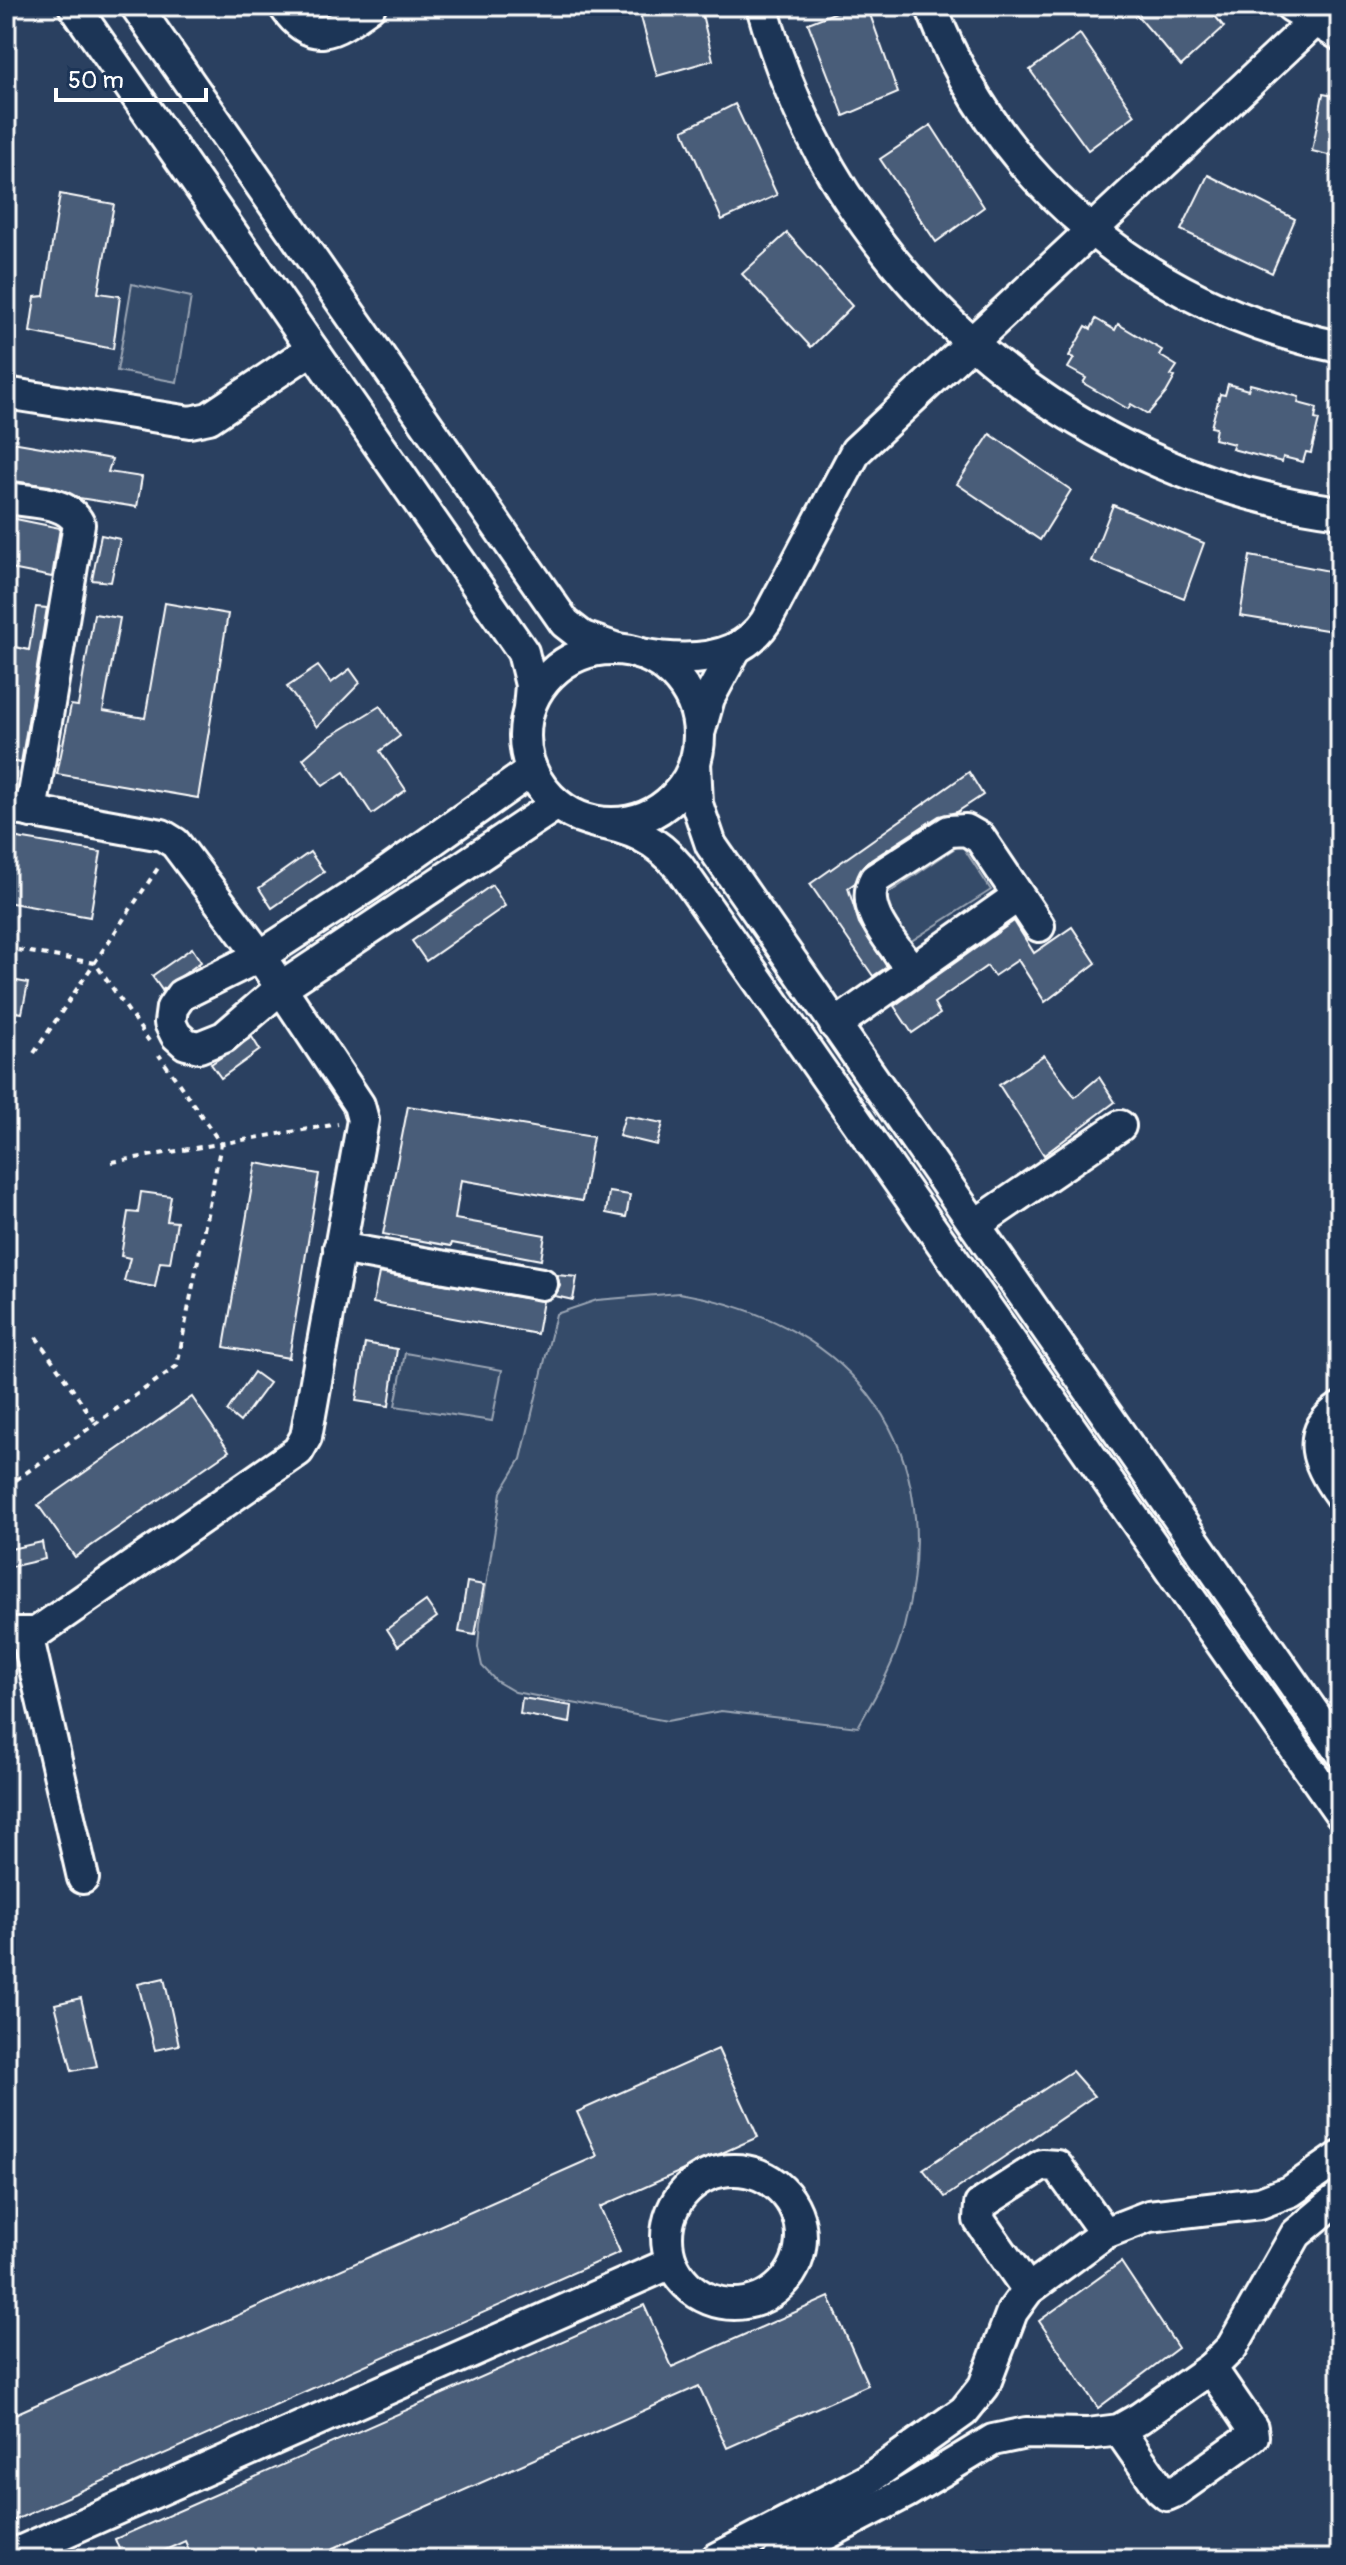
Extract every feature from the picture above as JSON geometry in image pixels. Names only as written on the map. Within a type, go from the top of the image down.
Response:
[{"type":"street","points":[[74,6],[523,652],[531,685],[525,750],[531,771],[557,804],[595,822],[639,834],[662,849],[679,867],[1340,1813]]},
{"type":"street","points":[[136,6],[565,623],[583,637],[661,664],[685,690],[698,723],[697,804],[711,845],[1340,1751]]},
{"type":"street","points":[[284,6],[303,28],[314,33],[341,27],[370,6]]},
{"type":"street","points":[[762,6],[803,120],[849,202],[905,278],[972,344],[1031,391],[1081,423],[1162,464],[1248,493],[1340,512]]},
{"type":"street","points":[[931,6],[959,68],[986,114],[1033,176],[1090,231],[1154,277],[1225,313],[1262,327],[1340,347]]},
{"type":"street","points":[[529,708],[546,679],[573,658],[594,651],[628,651],[687,659],[736,648],[754,636],[766,621],[856,451],[1315,21]]},
{"type":"street","points":[[6,393],[190,422],[209,418],[312,349]]},
{"type":"street","points":[[6,498],[66,508],[79,524],[18,809],[162,835],[175,843],[282,987],[359,1105],[363,1120],[306,1437],[298,1451],[36,1633],[16,1633],[83,1878]]},
{"type":"street","points":[[595,822],[616,823],[656,811],[687,781],[697,755],[709,698],[736,648]]},
{"type":"street","points":[[531,771],[368,886],[260,956],[181,995],[172,1008],[170,1023],[176,1035],[186,1044],[199,1047],[213,1043],[282,987],[557,804]]},
{"type":"street","points":[[912,971],[871,910],[868,891],[875,879],[949,831],[966,830],[980,838],[1039,926]]},
{"type":"street","points":[[368,886],[388,915]]},
{"type":"street","points":[[835,1025],[1018,896]]},
{"type":"street","points":[[975,1225],[1120,1126]]},
{"type":"street","points":[[339,1248],[542,1284]]},
{"type":"street","points":[[1340,1408],[1322,1425],[1315,1442],[1317,1459],[1340,1495]]},
{"type":"street","points":[[716,2559],[867,2480],[964,2411],[984,2386],[1012,2312],[1028,2290],[1105,2233],[1149,2216],[1260,2203],[1291,2191],[1340,2157]]},
{"type":"street","points":[[1028,2290],[979,2220],[977,2212],[980,2205],[1050,2163],[1057,2166],[1105,2233]]},
{"type":"street","points":[[735,2169],[757,2173],[776,2184],[791,2201],[800,2222],[801,2244],[796,2265],[783,2284],[765,2297],[743,2304],[721,2303],[700,2296],[682,2282],[671,2263],[666,2241],[673,2209],[693,2182],[713,2172],[735,2169]]},
{"type":"street","points":[[779,2559],[907,2492],[993,2440],[1026,2433],[1088,2434],[1119,2430],[1211,2368],[1232,2347],[1296,2234],[1340,2197]]},
{"type":"street","points":[[6,2558],[671,2263]]},
{"type":"street","points":[[1119,2430],[1167,2495],[1188,2483],[1253,2436],[1252,2428],[1211,2368]]},
{"type":"path","points":[[34,1053],[175,843]]},
{"type":"path","points":[[6,948],[95,963],[221,1144],[177,1366],[6,1487]]},
{"type":"path","points":[[112,1162],[363,1120]]},
{"type":"path","points":[[36,1337],[96,1423]]},
{"type":"shaded area","points":[[6,6],[1340,6],[1340,2559],[6,2559]]},
{"type":"shaded area","points":[[132,284],[191,297],[177,382],[117,371]]},
{"type":"shaded area","points":[[961,844],[991,890],[908,943],[880,899]]},
{"type":"shaded area","points":[[679,1293],[741,1308],[795,1332],[840,1364],[876,1404],[900,1451],[914,1504],[915,1563],[904,1627],[896,1653],[858,1727],[721,1711],[667,1721],[515,1692],[496,1681],[482,1666],[478,1647],[480,1623],[501,1492],[521,1459],[556,1314],[597,1300]]},
{"type":"shaded area","points":[[405,1353],[502,1370],[492,1421],[395,1406]]},
{"type":"building","points":[[638,6],[700,6],[713,60],[657,76]]},
{"type":"building","points":[[852,6],[867,6],[898,93],[844,116],[808,23]]},
{"type":"building","points":[[1129,6],[1207,6],[1224,27],[1181,66]]},
{"type":"building","points":[[1080,34],[1135,115],[1088,150],[1030,70]]},
{"type":"building","points":[[1323,94],[1340,97],[1340,158],[1312,151]]},
{"type":"building","points":[[735,104],[777,195],[722,220],[683,130]]},
{"type":"building","points":[[931,125],[984,207],[936,242],[880,159]]},
{"type":"building","points":[[1208,175],[1295,219],[1272,273],[1181,230]]},
{"type":"building","points":[[60,194],[114,204],[98,293],[120,296],[113,349],[30,332],[35,297],[44,296]]},
{"type":"building","points":[[787,233],[852,306],[811,347],[742,274]]},
{"type":"building","points":[[1096,319],[1115,330],[1118,324],[1162,350],[1159,355],[1177,366],[1166,393],[1148,414],[1131,404],[1128,409],[1083,383],[1086,378],[1068,368],[1074,358],[1069,356],[1086,326],[1091,329]]},
{"type":"building","points":[[1228,384],[1248,390],[1250,384],[1299,397],[1298,403],[1317,408],[1315,419],[1319,420],[1311,453],[1306,452],[1303,462],[1283,457],[1282,462],[1232,449],[1234,444],[1214,439],[1216,428],[1211,427],[1220,394],[1225,395]]},
{"type":"building","points":[[990,434],[1071,490],[1040,540],[957,484]]},
{"type":"building","points":[[6,441],[112,459],[108,472],[142,477],[137,507],[79,498],[50,486],[6,480]]},
{"type":"building","points":[[1113,505],[1204,543],[1184,598],[1091,561]]},
{"type":"building","points":[[6,517],[60,528],[52,577],[6,568]]},
{"type":"building","points":[[101,535],[120,539],[111,582],[92,580]]},
{"type":"building","points":[[1250,556],[1340,573],[1339,632],[1240,616]]},
{"type":"building","points":[[165,603],[228,614],[198,798],[57,774],[71,705],[78,706],[94,614],[120,618],[103,711],[145,718]]},
{"type":"building","points":[[36,607],[47,608],[21,763],[6,760],[6,645],[29,650]]},
{"type":"building","points":[[318,666],[331,683],[350,669],[360,683],[317,727],[287,687]]},
{"type":"building","points":[[380,706],[400,736],[380,751],[406,790],[372,814],[344,772],[323,786],[303,759],[326,739]]},
{"type":"building","points":[[969,772],[983,795],[957,812],[939,816],[865,864],[855,883],[848,888],[859,923],[887,967],[873,976],[810,884]]},
{"type":"building","points":[[6,836],[101,852],[90,917],[6,902]]},
{"type":"building","points":[[310,852],[324,872],[272,908],[259,888]]},
{"type":"building","points":[[492,885],[505,906],[426,961],[412,941]]},
{"type":"building","points":[[1014,921],[1034,953],[1072,927],[1096,963],[1045,1002],[1018,960],[994,976],[987,966],[934,1003],[940,1014],[912,1033],[894,1006]]},
{"type":"building","points":[[192,948],[201,962],[162,990],[152,976]]},
{"type":"building","points":[[6,979],[28,983],[22,1013],[6,1010]]},
{"type":"building","points":[[252,1037],[260,1050],[221,1078],[211,1064]]},
{"type":"building","points":[[1044,1055],[1075,1097],[1099,1077],[1115,1102],[1044,1155],[999,1085]]},
{"type":"building","points":[[408,1106],[593,1137],[582,1201],[461,1180],[455,1219],[545,1235],[541,1260],[383,1234]]},
{"type":"building","points":[[625,1116],[663,1123],[657,1145],[619,1136]]},
{"type":"building","points":[[256,1163],[319,1174],[289,1358],[224,1347]]},
{"type":"building","points":[[141,1192],[171,1196],[167,1221],[177,1222],[170,1263],[160,1262],[155,1287],[124,1281],[130,1258],[121,1256],[128,1212],[138,1213]]},
{"type":"building","points":[[609,1192],[630,1195],[626,1217],[606,1213]]},
{"type":"building","points":[[379,1273],[543,1301],[537,1334],[373,1303]]},
{"type":"building","points":[[557,1275],[577,1277],[573,1300],[555,1296],[560,1286]]},
{"type":"building","points":[[365,1343],[397,1349],[389,1406],[356,1401]]},
{"type":"building","points":[[254,1372],[269,1383],[240,1422],[227,1411]]},
{"type":"building","points":[[192,1397],[229,1451],[75,1557],[38,1505]]},
{"type":"building","points":[[42,1542],[45,1559],[6,1568],[6,1550]]},
{"type":"building","points":[[467,1582],[484,1585],[475,1635],[459,1632]]},
{"type":"building","points":[[426,1601],[437,1617],[398,1646],[387,1629]]},
{"type":"building","points":[[522,1698],[572,1706],[570,1723],[520,1714]]},
{"type":"building","points":[[164,1978],[179,2045],[155,2050],[138,1984]]},
{"type":"building","points":[[81,1998],[97,2066],[72,2071],[55,2004]]},
{"type":"building","points":[[718,2049],[758,2137],[600,2207],[620,2252],[6,2524],[6,2418],[597,2156],[577,2112]]},
{"type":"building","points":[[1072,2071],[1094,2096],[945,2197],[923,2169]]},
{"type":"building","points":[[1121,2262],[1178,2348],[1098,2408],[1039,2321]]},
{"type":"building","points":[[829,2297],[868,2385],[727,2448],[699,2386],[309,2559],[193,2559],[185,2541],[146,2559],[123,2559],[115,2539],[644,2305],[672,2367]]}]
